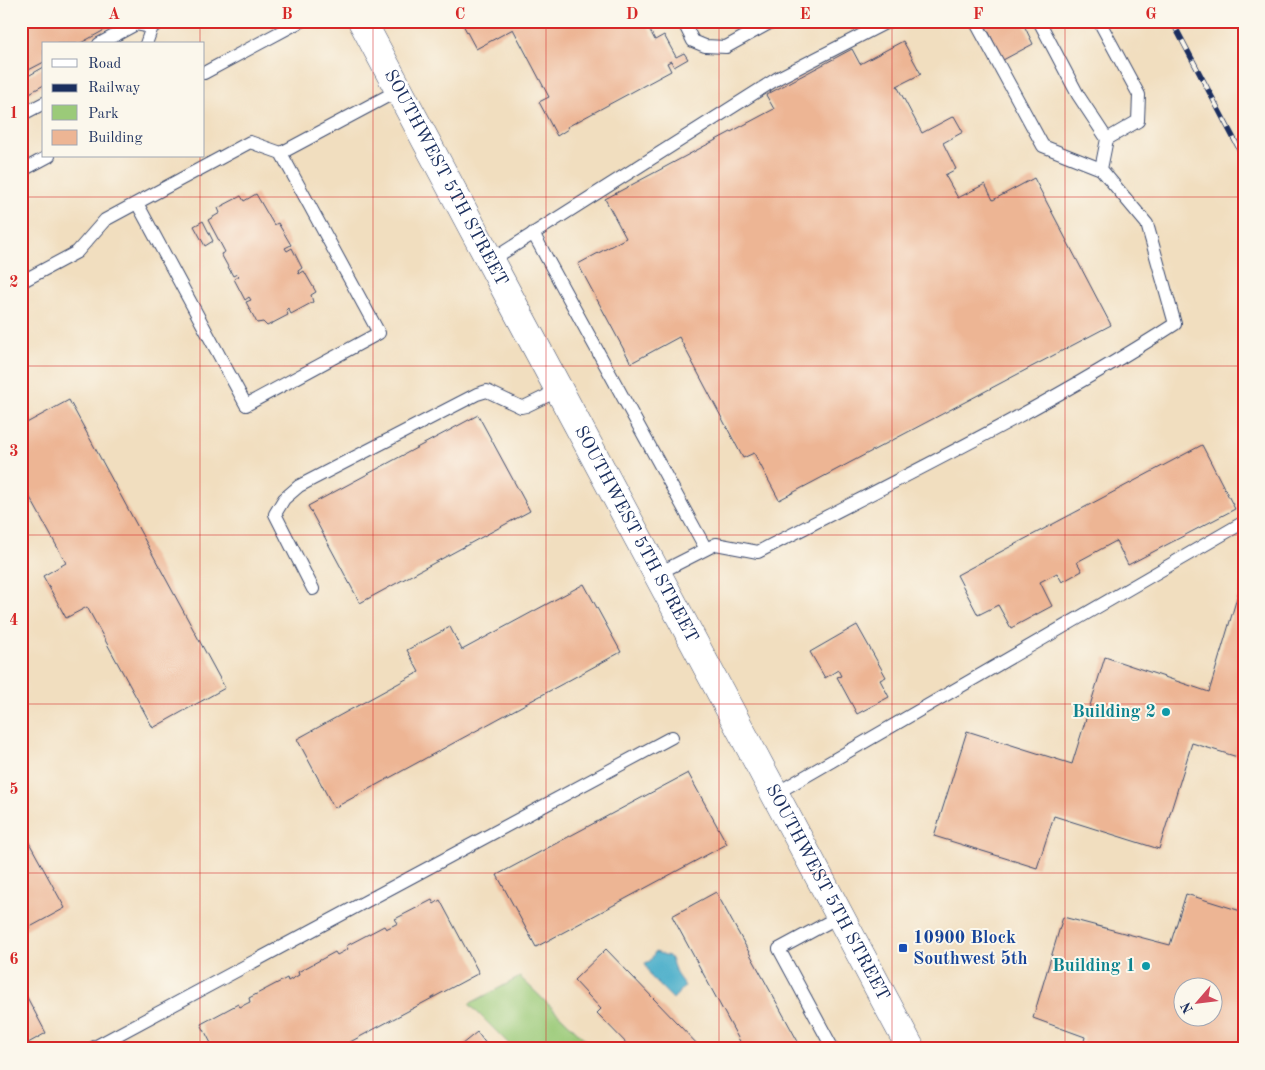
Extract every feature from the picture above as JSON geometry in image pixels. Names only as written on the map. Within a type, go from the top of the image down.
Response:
[{"type":"street","name":"SOUTHWEST 5TH STREET","points":[[362,21],[911,1049]]},
{"type":"lane","points":[[205,72],[286,25],[301,21]]},
{"type":"lane","points":[[683,21],[693,41],[705,46],[726,47],[773,21]]},
{"type":"lane","points":[[490,261],[778,78],[889,21]]},
{"type":"lane","points":[[657,574],[716,544],[758,552],[1007,422],[1132,352],[1175,324],[1147,224],[1101,169],[1043,146],[975,21]]},
{"type":"lane","points":[[1039,21],[1078,95],[1107,139],[1101,169]]},
{"type":"lane","points":[[1098,21],[1139,95],[1138,121],[1107,139]]},
{"type":"lane","points":[[104,42],[136,24],[157,24],[147,42]]},
{"type":"lane","points":[[281,153],[399,90]]},
{"type":"lane","points":[[21,115],[42,104]]},
{"type":"lane","points":[[21,282],[78,252],[105,220],[250,142],[281,153],[379,333],[246,405],[137,203]]},
{"type":"lane","points":[[21,171],[45,158]]},
{"type":"lane","points":[[533,233],[706,549]]},
{"type":"lane","points":[[314,589],[275,514],[284,499],[299,486],[477,394],[487,391],[520,407],[559,390]]},
{"type":"lane","points":[[775,794],[1244,522]]},
{"type":"lane","points":[[91,1049],[672,737]]},
{"type":"lane","points":[[833,1049],[779,949],[840,916]]},
{"type":"green space","points":[[520,977],[595,1049],[514,1049],[469,1004]]},
{"type":"water","points":[[655,952],[669,956],[677,975],[685,986],[673,999],[651,977],[645,963],[650,961]]},
{"type":"building","points":[[21,21],[121,21],[83,42],[42,42],[42,63],[21,74]]},
{"type":"building","points":[[461,21],[645,21],[655,40],[664,35],[676,57],[684,53],[688,59],[674,67],[671,61],[667,63],[671,71],[567,127],[568,129],[557,136],[539,102],[549,97],[513,29],[476,49]]},
{"type":"building","points":[[983,21],[1022,21],[1033,44],[1003,60]]},
{"type":"building","points":[[903,41],[921,74],[897,86],[922,133],[954,116],[963,132],[943,143],[956,169],[945,175],[958,198],[985,184],[993,200],[1034,178],[1111,325],[779,500],[754,453],[743,458],[679,337],[631,363],[578,264],[626,238],[605,199],[774,109],[766,95],[852,49],[860,64]]},
{"type":"building","points":[[42,68],[42,86],[26,95],[21,85],[21,80]]},
{"type":"building","points":[[256,194],[274,225],[278,223],[291,245],[285,248],[287,251],[292,248],[302,268],[298,271],[299,274],[304,271],[316,292],[311,295],[313,302],[291,314],[288,308],[286,310],[288,315],[267,326],[263,322],[257,323],[246,302],[251,300],[249,297],[245,300],[234,279],[239,276],[237,274],[233,276],[221,254],[225,252],[208,220],[220,213],[218,208],[241,196],[244,201]]},
{"type":"building","points":[[203,221],[213,241],[205,246],[194,226]]},
{"type":"building","points":[[69,400],[225,688],[153,728],[87,607],[66,618],[43,576],[66,563],[21,481],[21,426]]},
{"type":"building","points":[[478,415],[530,511],[360,603],[308,506]]},
{"type":"building","points":[[1202,445],[1235,509],[1128,565],[1116,541],[1077,562],[1082,571],[1062,582],[1057,573],[1040,582],[1052,606],[1011,628],[998,605],[978,615],[957,575]]},
{"type":"building","points":[[584,584],[621,652],[334,808],[297,739],[419,672],[407,650],[450,627],[462,650]]},
{"type":"building","name":"Building 2","points":[[1241,584],[1244,585],[1244,759],[1192,743],[1159,849],[1054,816],[1037,868],[934,836],[967,731],[1072,764],[1105,657],[1209,692]]},
{"type":"building","points":[[857,625],[886,677],[880,680],[889,697],[857,714],[837,677],[841,676],[838,670],[825,678],[810,652]]},
{"type":"building","points":[[688,773],[727,844],[536,947],[497,875]]},
{"type":"building","points":[[21,828],[65,908],[21,932]]},
{"type":"building","points":[[716,892],[802,1049],[744,1049],[672,916]]},
{"type":"building","name":"Building 1","points":[[1186,894],[1244,912],[1244,1049],[1082,1049],[1085,1037],[1033,1018],[1063,917],[1170,945]]},
{"type":"building","points":[[432,900],[434,904],[440,900],[479,973],[337,1049],[214,1049],[201,1024],[238,1004],[240,1007],[250,1002],[249,998],[287,978],[288,981],[299,975],[298,972],[335,952],[337,955],[348,949],[346,946],[384,926],[386,929],[398,923],[395,919]]},
{"type":"building","points":[[606,949],[702,1049],[632,1049],[597,1013],[601,1009],[574,980]]},
{"type":"building","points":[[21,986],[46,1033],[21,1047]]},
{"type":"building","points":[[477,1032],[490,1049],[456,1049]]},
{"type":"railway","points":[[1172,21],[1244,158]]},
{"type":"place","name":"Building 2","points":[[1166,712]]},
{"type":"place","name":"10900 Block Southwest 5th","points":[[903,948]]},
{"type":"place","name":"Building 1","points":[[1146,966]]}]
